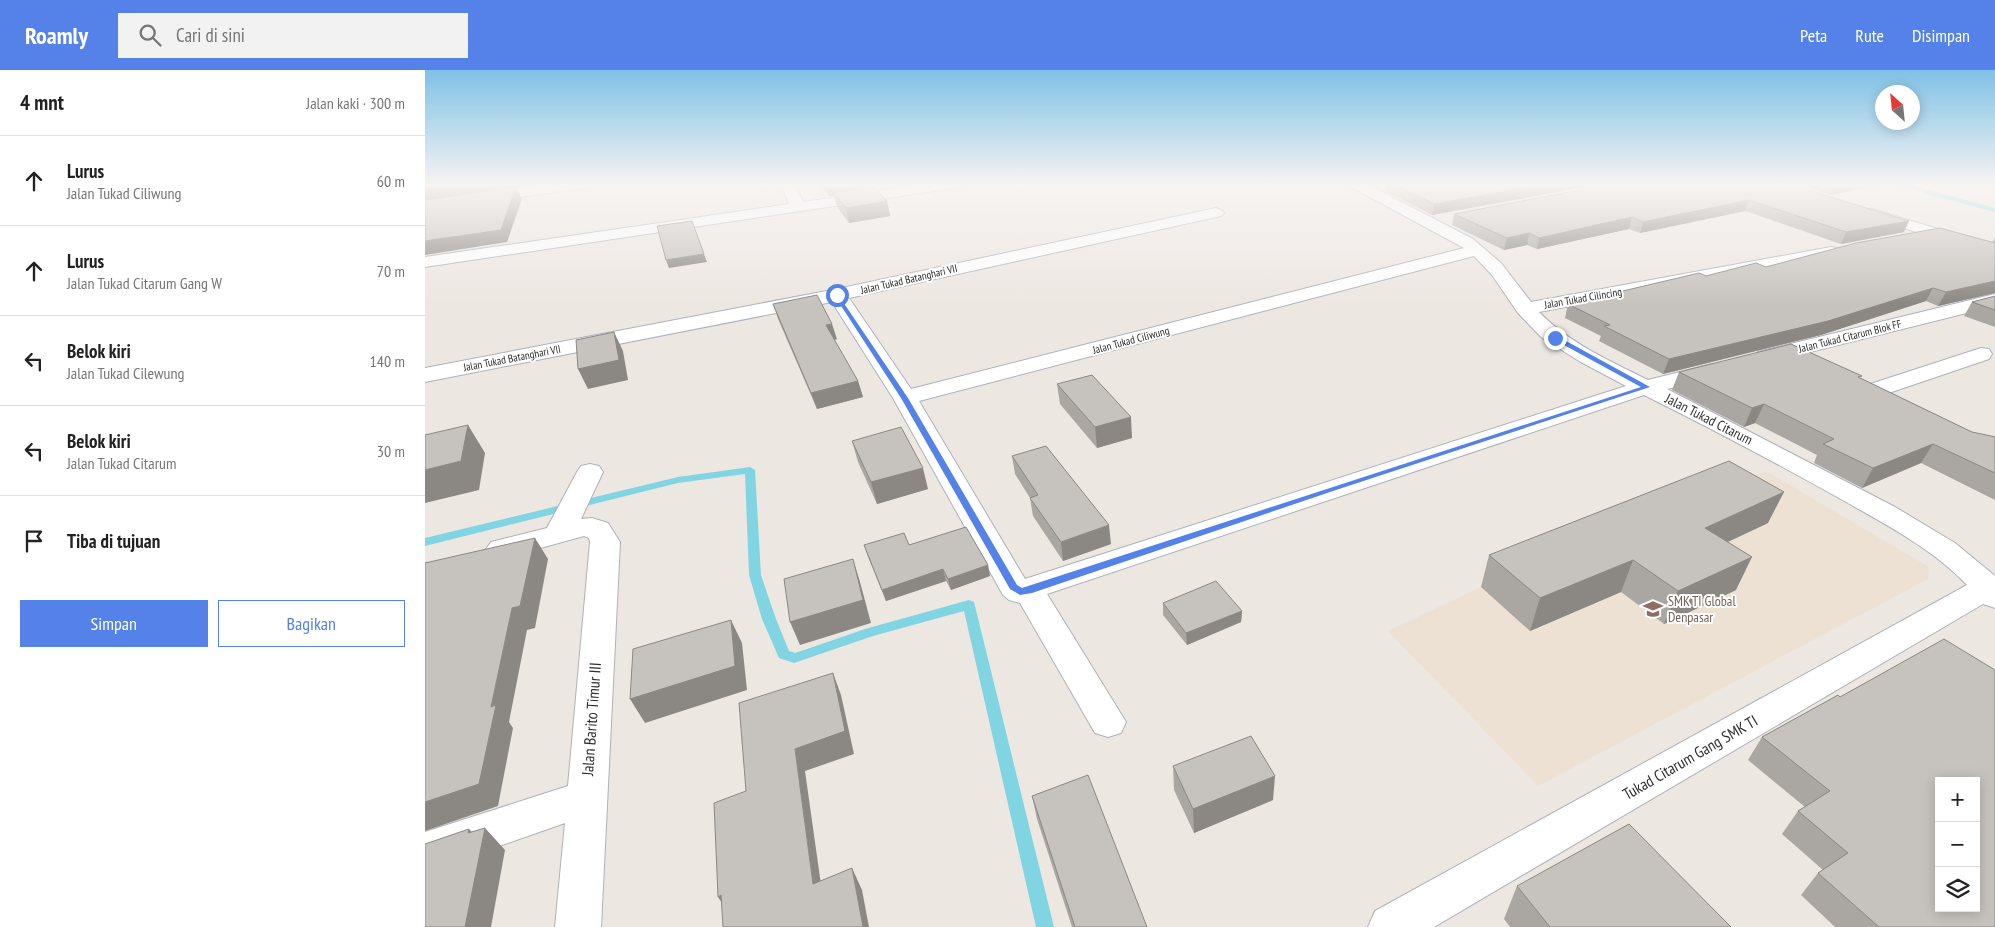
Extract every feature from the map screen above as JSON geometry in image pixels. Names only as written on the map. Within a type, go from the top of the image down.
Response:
[{"type":"street","points":[[425,262],[683,224]]},
{"type":"street","name":"Jalan Tukad Batanghari VII","points":[[425,375],[837,295],[1166,224]]},
{"type":"street","name":"Jalan Tukad Citarum","points":[[1435,224],[1462,239],[1477,250],[1497,270],[1525,309],[1555,338],[1769,449],[1931,540],[1955,558],[1991,592]]},
{"type":"street","points":[[1906,224],[1995,251]]},
{"type":"street","points":[[1897,240],[1936,233]]},
{"type":"street","name":"Jalan Tukad Cilincing","points":[[1525,309],[1847,249]]},
{"type":"street","name":"Jalan Tukad Ciliwung","points":[[905,398],[1477,250]]},
{"type":"street","points":[[837,295],[905,398],[1014,587],[1020,592],[1028,590],[1108,722]]},
{"type":"street","name":"Jalan Tukad Citarum Blok FF","points":[[1028,590],[1333,488],[1647,387],[1995,300]]},
{"type":"street","points":[[1892,406],[1866,393],[1981,354]]},
{"type":"street","name":"Jalan Barito Timur III","points":[[472,557],[576,508],[602,532],[605,542],[585,798],[578,927]]},
{"type":"street","name":"Tukad Citarum Gang SMK TI","points":[[1391,927],[1991,592]]},
{"type":"street","points":[[425,852],[585,798]]},
{"type":"shaded area","name":"SMK TI Global Denpasar","points":[[1766,471],[1929,567],[1928,579],[1538,786],[1388,631],[1481,587]]},
{"type":"building","points":[[425,224],[503,224],[501,230],[425,241]]},
{"type":"building","points":[[693,224],[704,254],[666,260],[657,226]]},
{"type":"building","points":[[1476,224],[1601,224],[1539,238],[1529,233],[1507,238]]},
{"type":"building","points":[[1822,224],[1892,224],[1846,232]]},
{"type":"building","points":[[1940,228],[1995,243],[1995,281],[1946,292],[1933,288],[1828,321],[1669,359],[1604,326],[1610,325],[1568,304],[1699,273],[1706,276],[1756,263],[1766,267],[1856,243]]},
{"type":"building","points":[[817,295],[832,324],[826,325],[858,381],[811,393],[773,304]]},
{"type":"building","points":[[1995,296],[1995,310],[1972,302]]},
{"type":"building","points":[[614,332],[619,360],[578,369],[576,340]]},
{"type":"building","points":[[1791,344],[1862,376],[1858,377],[1972,432],[1995,437],[1995,473],[1933,444],[1873,468],[1823,444],[1834,439],[1764,404],[1752,408],[1679,372]]},
{"type":"building","points":[[1092,375],[1131,417],[1095,427],[1057,384]]},
{"type":"building","points":[[468,425],[461,461],[425,470],[425,435]]},
{"type":"building","points":[[901,427],[923,468],[871,482],[852,441]]},
{"type":"building","points":[[1046,446],[1109,525],[1061,542],[1030,498],[1038,495],[1012,456]]},
{"type":"building","points":[[1729,461],[1784,492],[1705,528],[1752,557],[1678,591],[1633,560],[1540,598],[1489,555]]},
{"type":"building","points":[[966,527],[988,565],[948,579],[943,569],[882,590],[864,545],[904,533],[909,545]]},
{"type":"building","points":[[535,538],[520,606],[512,608],[491,707],[496,705],[479,784],[425,802],[425,563]]},
{"type":"building","points":[[853,559],[863,600],[790,622],[784,579]]},
{"type":"building","points":[[1216,581],[1242,611],[1186,633],[1163,603]]},
{"type":"building","points":[[731,620],[735,666],[630,699],[633,649]]},
{"type":"building","points":[[1944,639],[1995,670],[1995,927],[1879,927],[1818,873],[1848,853],[1798,811],[1830,791],[1762,737],[1838,695],[1840,697]]},
{"type":"building","points":[[833,673],[845,731],[795,749],[813,884],[852,868],[863,927],[723,927],[721,895],[718,897],[714,803],[746,791],[739,703]]},
{"type":"building","points":[[1251,736],[1275,776],[1193,809],[1173,766]]},
{"type":"building","points":[[1088,775],[1147,927],[1075,927],[1032,796]]},
{"type":"building","points":[[1629,824],[1731,927],[1550,927],[1517,886]]},
{"type":"building","points":[[485,828],[465,927],[425,927],[425,844],[469,829],[468,833]]},
{"type":"waterway","points":[[425,542],[678,480],[750,470],[755,575],[769,619],[784,654],[794,658],[806,655],[870,632],[969,605],[1045,927]]},
{"type":"place","name":"SMK TI Global Denpasar","points":[[1653,609]]},
{"type":"route","points":[[837,295],[905,398],[1014,587],[1020,592],[1333,488],[1647,387],[1555,338]]}]
